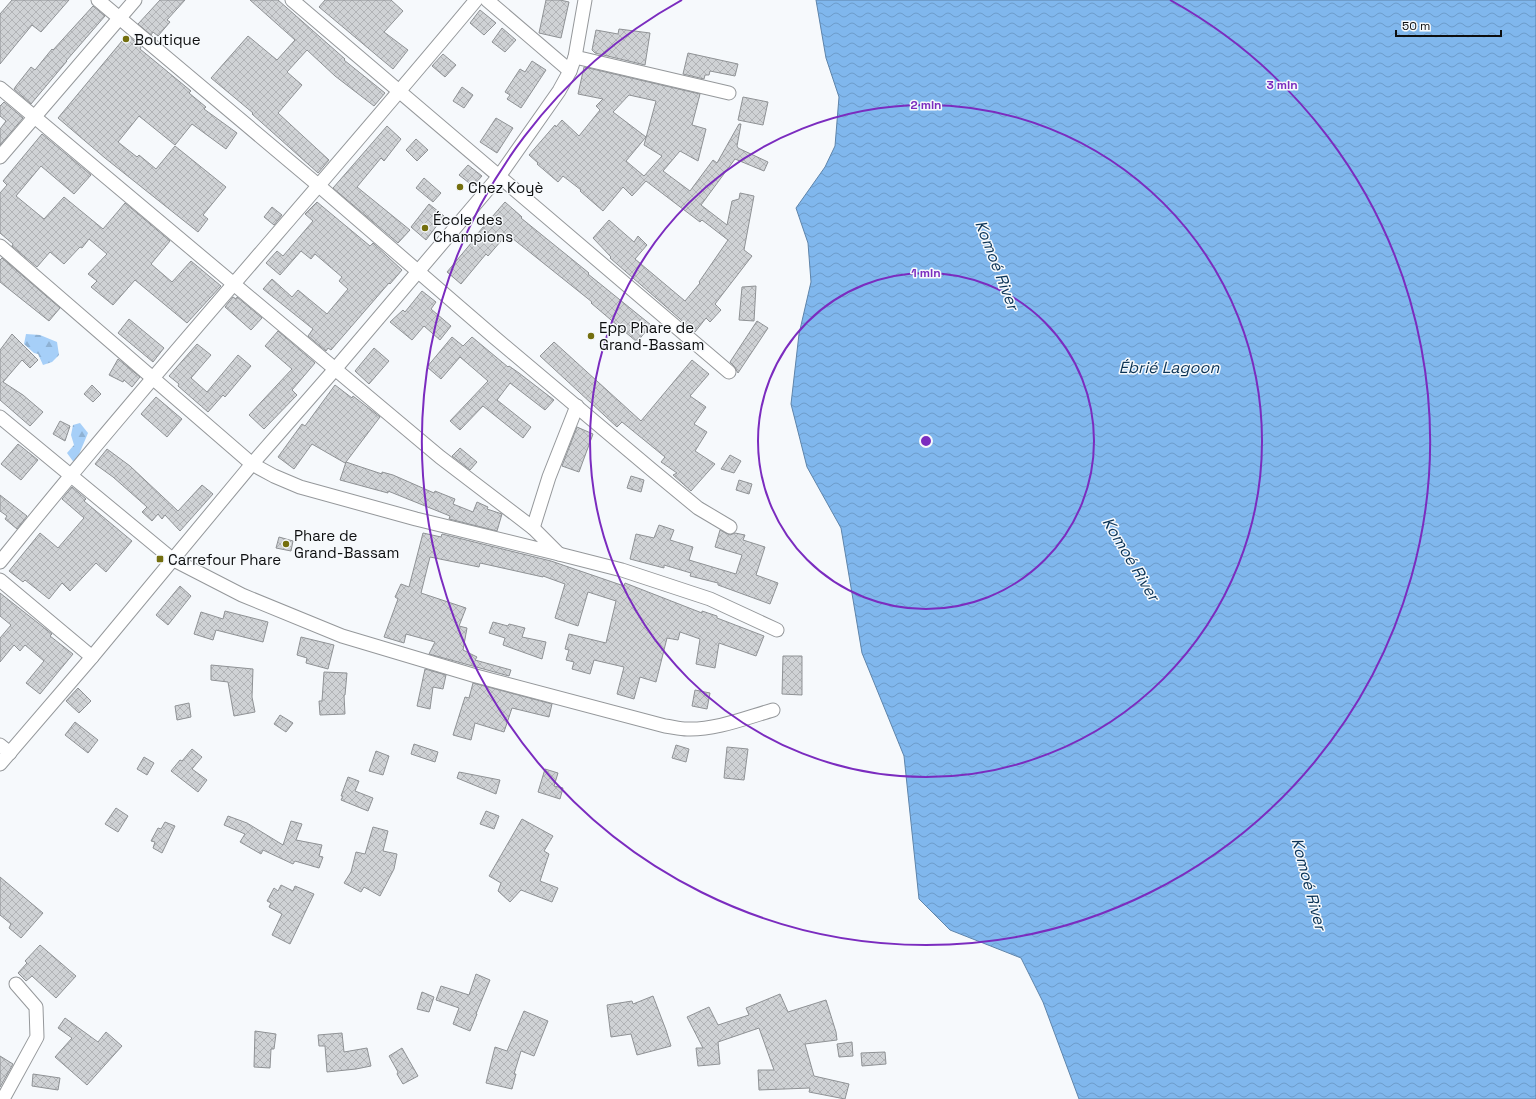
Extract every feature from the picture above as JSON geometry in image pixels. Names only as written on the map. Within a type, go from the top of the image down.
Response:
[{"type":"street","points":[[98,0],[318,185],[488,332],[698,508],[730,527]]},
{"type":"street","points":[[0,157],[135,0]]},
{"type":"street","points":[[292,0],[729,372]]},
{"type":"street","points":[[0,562],[153,377],[400,91],[476,0]]},
{"type":"street","points":[[487,0],[570,71]]},
{"type":"street","points":[[0,764],[5,749],[92,657],[252,464],[500,176],[559,91],[570,71],[575,57],[585,0]]},
{"type":"street","points":[[575,57],[729,94]]},
{"type":"street","points":[[0,88],[336,368],[440,457],[533,528],[559,554]]},
{"type":"street","points":[[0,246],[252,464],[274,476],[300,487],[416,519],[622,570],[710,599],[777,630]]},
{"type":"street","points":[[533,528],[549,477],[577,406]]},
{"type":"street","points":[[0,417],[172,559],[242,595],[342,636],[476,676],[665,726],[686,729],[716,726],[773,710]]},
{"type":"street","points":[[0,580],[92,657]]},
{"type":"street","points":[[3,1099],[13,1084],[37,1037],[36,1007],[16,984]]},
{"type":"green space","points":[[26,334],[40,335],[57,342],[59,355],[52,362],[43,365],[38,354],[34,353],[24,344]]},
{"type":"green space","points":[[80,423],[88,433],[75,464],[67,453],[74,445],[71,435],[73,425]]},
{"type":"water","name":"Ébrié Lagoon","points":[[816,0],[1536,0],[1536,1099],[1079,1099],[1043,1002],[1021,958],[950,930],[919,899],[904,756],[862,653],[841,528],[807,467],[791,404],[799,334],[811,282],[808,243],[796,208],[825,167],[835,146],[839,97],[826,58]]},
{"type":"building","points":[[12,0],[69,0],[41,32],[32,25],[0,64],[0,14]]},
{"type":"building","points":[[160,0],[185,0],[167,20],[170,22],[158,36],[153,32],[151,35],[138,24]]},
{"type":"building","points":[[250,0],[278,0],[345,59],[344,60],[385,93],[374,106],[335,76],[307,50],[287,72],[302,85],[278,113],[329,160],[318,173],[252,114],[253,113],[211,78],[248,36],[277,60],[295,40]]},
{"type":"building","points":[[325,0],[391,0],[403,11],[384,32],[408,50],[393,69],[319,7]]},
{"type":"building","points":[[546,0],[560,0],[569,2],[561,38],[539,33]]},
{"type":"building","points":[[93,6],[105,16],[31,104],[14,89],[31,67],[35,70],[52,49],[53,50]]},
{"type":"building","points":[[480,10],[496,23],[484,35],[470,23]]},
{"type":"building","points":[[502,28],[516,40],[505,52],[492,42]]},
{"type":"building","points":[[619,29],[650,33],[645,65],[595,53],[592,50],[596,30],[618,34]]},
{"type":"building","points":[[127,35],[141,47],[140,49],[191,91],[189,93],[206,107],[204,109],[237,133],[226,149],[192,124],[175,145],[139,116],[118,142],[137,157],[139,155],[156,169],[175,146],[226,187],[203,215],[208,219],[198,232],[105,158],[58,118]]},
{"type":"building","points":[[688,53],[738,64],[735,76],[710,71],[709,75],[705,75],[704,79],[683,74]]},
{"type":"building","points":[[443,54],[456,65],[445,77],[432,66]]},
{"type":"building","points":[[532,61],[546,70],[521,108],[507,99],[510,95],[505,92],[520,69],[525,72]]},
{"type":"building","points":[[584,67],[700,94],[692,125],[706,129],[698,161],[680,151],[663,171],[690,191],[713,160],[717,163],[739,124],[741,124],[737,146],[738,148],[768,162],[764,171],[735,159],[701,205],[727,225],[732,201],[739,199],[740,193],[754,196],[744,250],[752,256],[715,304],[721,310],[710,322],[706,318],[695,332],[610,258],[611,257],[593,238],[609,220],[634,242],[638,236],[647,245],[635,259],[685,301],[700,283],[699,282],[728,240],[702,220],[700,222],[646,181],[632,196],[623,187],[603,211],[580,191],[581,190],[563,176],[558,182],[529,155],[555,125],[556,127],[562,120],[579,136],[600,110],[596,106],[603,99],[578,94]],"holes":[[[629,95],[656,101],[644,145],[662,156],[644,176],[626,161],[646,137],[613,112]]]},
{"type":"building","points":[[462,87],[473,95],[464,108],[453,101]]},
{"type":"building","points":[[743,97],[768,102],[763,125],[738,120]]},
{"type":"building","points":[[4,102],[23,118],[0,145],[0,129],[6,121],[0,116],[0,106]]},
{"type":"building","points":[[496,118],[513,128],[497,153],[480,142]]},
{"type":"building","points":[[387,126],[401,139],[384,161],[381,158],[357,187],[410,230],[398,243],[333,188]]},
{"type":"building","points":[[42,134],[91,175],[74,194],[41,166],[16,196],[44,219],[64,197],[103,229],[125,203],[170,241],[151,264],[172,282],[191,261],[221,286],[187,323],[135,280],[113,305],[91,287],[97,281],[88,274],[107,254],[89,239],[82,248],[80,247],[64,264],[50,252],[37,267],[12,246],[13,244],[0,233],[0,193],[7,185],[3,181]]},
{"type":"building","points":[[416,139],[428,150],[417,161],[406,150]]},
{"type":"building","points":[[468,165],[482,176],[473,186],[459,175]]},
{"type":"building","points":[[424,178],[441,193],[433,202],[416,188]]},
{"type":"building","points":[[317,202],[370,246],[373,243],[402,270],[331,350],[328,348],[326,351],[308,336],[313,329],[263,289],[272,279],[292,297],[298,290],[327,314],[348,289],[339,281],[342,277],[315,254],[311,259],[301,251],[280,275],[266,263],[277,251],[283,256],[313,221],[305,214]]},
{"type":"building","points":[[505,202],[522,217],[521,218],[651,325],[637,342],[591,303],[592,302],[507,234],[488,256],[486,254],[461,284],[447,272],[472,242],[471,241]]},
{"type":"building","points":[[429,204],[444,216],[426,240],[411,227]]},
{"type":"building","points":[[272,207],[282,215],[274,225],[264,217]]},
{"type":"building","points":[[2,258],[60,308],[49,321],[0,282],[0,260]]},
{"type":"building","points":[[756,286],[754,321],[739,320],[742,287]]},
{"type":"building","points":[[422,291],[436,302],[431,309],[451,326],[440,340],[424,326],[412,340],[390,322],[403,310],[405,312]]},
{"type":"building","points":[[233,297],[236,299],[237,297],[262,318],[251,330],[225,307]]},
{"type":"building","points":[[129,319],[164,348],[153,362],[118,333]]},
{"type":"building","points":[[757,321],[768,328],[738,373],[730,362]]},
{"type":"building","points":[[278,331],[315,363],[292,390],[297,395],[264,429],[249,415],[292,369],[265,346]]},
{"type":"building","points":[[12,334],[38,360],[30,368],[22,360],[3,382],[23,395],[43,412],[30,426],[0,400],[0,350]]},
{"type":"building","points":[[452,337],[463,346],[472,337],[508,367],[509,366],[519,373],[554,400],[545,410],[510,383],[497,400],[531,427],[523,438],[483,406],[460,430],[450,421],[488,381],[460,357],[441,379],[427,367]]},
{"type":"building","points":[[554,342],[641,421],[692,360],[709,374],[690,396],[706,407],[694,424],[707,432],[695,451],[715,464],[691,491],[673,475],[677,473],[661,462],[665,457],[622,422],[617,427],[540,356]]},
{"type":"building","points":[[197,344],[211,355],[191,378],[207,392],[238,355],[251,366],[225,397],[223,395],[208,412],[178,386],[179,384],[169,376]]},
{"type":"building","points":[[374,348],[389,361],[369,384],[355,371]]},
{"type":"building","points":[[118,359],[140,377],[132,387],[124,380],[123,382],[109,375]]},
{"type":"building","points":[[92,385],[101,394],[93,402],[84,394]]},
{"type":"building","points":[[335,385],[352,398],[353,396],[380,417],[345,463],[312,444],[294,469],[278,457],[302,424],[305,426]]},
{"type":"building","points":[[156,397],[182,419],[167,437],[141,414]]},
{"type":"building","points":[[60,421],[70,426],[65,441],[53,434]]},
{"type":"building","points":[[577,427],[593,434],[579,472],[562,466]]},
{"type":"building","points":[[18,444],[38,460],[21,480],[1,464]]},
{"type":"building","points":[[460,448],[477,462],[470,470],[452,456]]},
{"type":"building","points":[[107,449],[130,466],[178,511],[202,485],[213,494],[180,531],[165,515],[162,519],[158,514],[152,521],[142,512],[147,507],[113,477],[95,464]]},
{"type":"building","points":[[730,455],[741,461],[734,473],[721,469]]},
{"type":"building","points":[[346,462],[382,474],[382,472],[393,475],[434,493],[435,491],[455,499],[453,504],[473,512],[477,502],[488,507],[487,509],[502,514],[497,531],[449,519],[450,516],[388,491],[388,493],[340,480]]},
{"type":"building","points":[[631,476],[644,480],[641,492],[627,488]]},
{"type":"building","points":[[739,480],[752,484],[749,494],[736,490]]},
{"type":"building","points":[[72,487],[86,499],[84,501],[132,541],[106,572],[96,563],[70,591],[62,583],[49,599],[25,580],[23,582],[9,571],[40,533],[58,548],[84,518],[62,499]]},
{"type":"building","points":[[0,495],[27,516],[17,529],[5,519],[7,516],[0,511]]},
{"type":"building","points":[[659,525],[674,530],[670,540],[693,547],[689,560],[736,574],[742,555],[715,547],[720,530],[730,535],[735,533],[745,535],[743,540],[765,547],[756,575],[778,583],[770,604],[718,585],[718,583],[690,576],[691,573],[664,565],[664,568],[630,559],[636,534],[654,538]]},
{"type":"building","points":[[423,533],[441,537],[442,534],[551,561],[624,586],[625,583],[702,613],[702,611],[717,616],[717,618],[764,636],[756,656],[719,643],[715,668],[696,664],[700,639],[680,632],[678,640],[667,638],[656,682],[640,677],[634,699],[617,694],[624,667],[594,660],[590,674],[572,669],[574,662],[566,660],[569,650],[565,649],[569,634],[606,643],[616,601],[588,592],[578,626],[555,618],[565,584],[543,576],[480,563],[479,567],[430,557],[421,593],[466,608],[459,626],[467,628],[463,650],[477,657],[475,660],[511,670],[509,676],[429,654],[435,642],[406,634],[404,643],[384,637],[398,599],[395,597],[401,584],[409,587]]},
{"type":"building","points":[[279,537],[293,541],[291,551],[276,548]]},
{"type":"building","points":[[180,586],[191,596],[168,625],[156,615]]},
{"type":"building","points":[[0,593],[52,634],[50,636],[73,654],[40,694],[26,683],[44,661],[25,645],[20,651],[14,645],[0,662],[0,638],[11,625],[0,616]]},
{"type":"building","points":[[225,611],[268,622],[263,642],[216,630],[213,640],[194,634],[201,612],[223,619]]},
{"type":"building","points":[[493,622],[525,628],[522,637],[546,642],[542,659],[503,645],[505,638],[489,633]]},
{"type":"building","points":[[301,637],[334,645],[328,669],[306,663],[307,658],[297,655]]},
{"type":"building","points":[[783,656],[802,656],[802,695],[782,694]]},
{"type":"building","points":[[211,665],[253,669],[252,697],[255,712],[234,716],[228,682],[211,680]]},
{"type":"building","points":[[425,669],[446,675],[443,689],[433,687],[430,709],[417,706]]},
{"type":"building","points":[[324,672],[347,673],[344,695],[345,714],[320,715],[319,701],[322,701]]},
{"type":"building","points":[[473,683],[552,704],[549,717],[512,708],[504,732],[475,723],[471,740],[453,735],[465,697],[469,698]]},
{"type":"building","points":[[78,688],[91,701],[79,713],[66,701]]},
{"type":"building","points":[[695,690],[710,693],[707,709],[692,706]]},
{"type":"building","points":[[189,703],[191,717],[177,720],[175,706]]},
{"type":"building","points":[[280,715],[293,723],[286,732],[274,724]]},
{"type":"building","points":[[75,722],[98,740],[88,753],[65,735]]},
{"type":"building","points":[[414,744],[438,752],[435,762],[411,754]]},
{"type":"building","points":[[676,745],[689,749],[686,762],[672,758]]},
{"type":"building","points":[[727,747],[748,749],[744,780],[724,778]]},
{"type":"building","points":[[192,749],[202,757],[192,769],[207,780],[198,792],[171,771]]},
{"type":"building","points":[[376,751],[389,756],[383,775],[369,771]]},
{"type":"building","points":[[144,757],[154,763],[147,775],[137,769]]},
{"type":"building","points":[[545,769],[558,773],[554,786],[563,788],[560,799],[538,792]]},
{"type":"building","points":[[459,772],[500,780],[496,794],[457,778]]},
{"type":"building","points":[[348,777],[359,781],[355,791],[373,798],[368,811],[341,800]]},
{"type":"building","points":[[116,808],[128,816],[118,832],[105,824]]},
{"type":"building","points":[[486,811],[499,816],[494,829],[480,824]]},
{"type":"building","points":[[228,816],[247,823],[283,845],[291,821],[302,824],[296,840],[322,845],[319,856],[323,857],[319,868],[295,861],[293,864],[263,850],[261,854],[240,842],[245,834],[224,825]]},
{"type":"building","points":[[522,819],[553,836],[544,851],[549,854],[540,881],[558,888],[552,902],[521,890],[510,902],[498,891],[501,883],[489,876]]},
{"type":"building","points":[[165,822],[175,826],[162,853],[153,848],[155,842],[151,841],[158,828],[161,829]]},
{"type":"building","points":[[373,827],[388,831],[383,851],[397,854],[394,869],[380,896],[364,887],[361,892],[344,883],[351,872],[356,852],[365,854]]},
{"type":"building","points":[[0,877],[43,913],[21,938],[9,928],[11,924],[0,915]]},
{"type":"building","points":[[281,885],[293,891],[295,886],[314,894],[290,944],[272,935],[282,914],[269,907],[271,903],[267,901],[274,888],[278,891]]},
{"type":"building","points":[[40,945],[76,976],[56,998],[32,976],[26,981],[18,973],[27,963],[25,961]]},
{"type":"building","points":[[476,974],[490,980],[470,1031],[453,1024],[459,1008],[436,1000],[441,986],[469,995]]},
{"type":"building","points":[[422,992],[434,997],[429,1012],[417,1009]]},
{"type":"building","points":[[780,994],[788,1012],[826,1000],[837,1040],[805,1044],[814,1076],[849,1084],[845,1099],[809,1092],[810,1088],[759,1090],[758,1070],[774,1070],[759,1028],[718,1042],[720,1064],[698,1066],[696,1048],[703,1048],[687,1017],[709,1007],[718,1025],[749,1015],[746,1008]]},
{"type":"building","points":[[653,996],[671,1046],[637,1055],[631,1034],[611,1037],[607,1005],[632,1001],[633,1004]]},
{"type":"building","points":[[524,1011],[548,1021],[534,1056],[521,1051],[514,1074],[516,1074],[512,1089],[486,1083],[495,1047],[507,1051]]},
{"type":"building","points":[[65,1018],[98,1042],[106,1032],[122,1046],[87,1085],[55,1057],[72,1038],[58,1028]]},
{"type":"building","points":[[255,1031],[276,1034],[274,1049],[271,1049],[270,1068],[254,1067]]},
{"type":"building","points":[[342,1033],[344,1052],[367,1048],[371,1066],[327,1072],[325,1046],[319,1046],[318,1035]]},
{"type":"building","points":[[852,1042],[853,1056],[839,1057],[837,1044]]},
{"type":"building","points":[[402,1048],[418,1076],[403,1084],[389,1056]]},
{"type":"building","points":[[885,1052],[886,1064],[862,1066],[861,1053]]},
{"type":"building","points":[[0,1056],[13,1064],[0,1087]]},
{"type":"building","points":[[33,1074],[60,1078],[58,1090],[32,1086]]},
{"type":"place","name":"Boutique","points":[[126,39]]},
{"type":"place","name":"Chez Koyè","points":[[460,187]]},
{"type":"place","name":"École des Champions","points":[[425,228]]},
{"type":"place","name":"Epp Phare de Grand-Bassam","points":[[591,336]]},
{"type":"place","name":"Phare de Grand-Bassam","points":[[286,544]]},
{"type":"place","name":"Carrefour Phare","points":[[160,559]]},
{"type":"water label","name":"Komoé River","points":[[997,265]]},
{"type":"water label","name":"Komoé River","points":[[1131,559]]},
{"type":"water label","name":"Komoé River","points":[[1309,884]]}]
